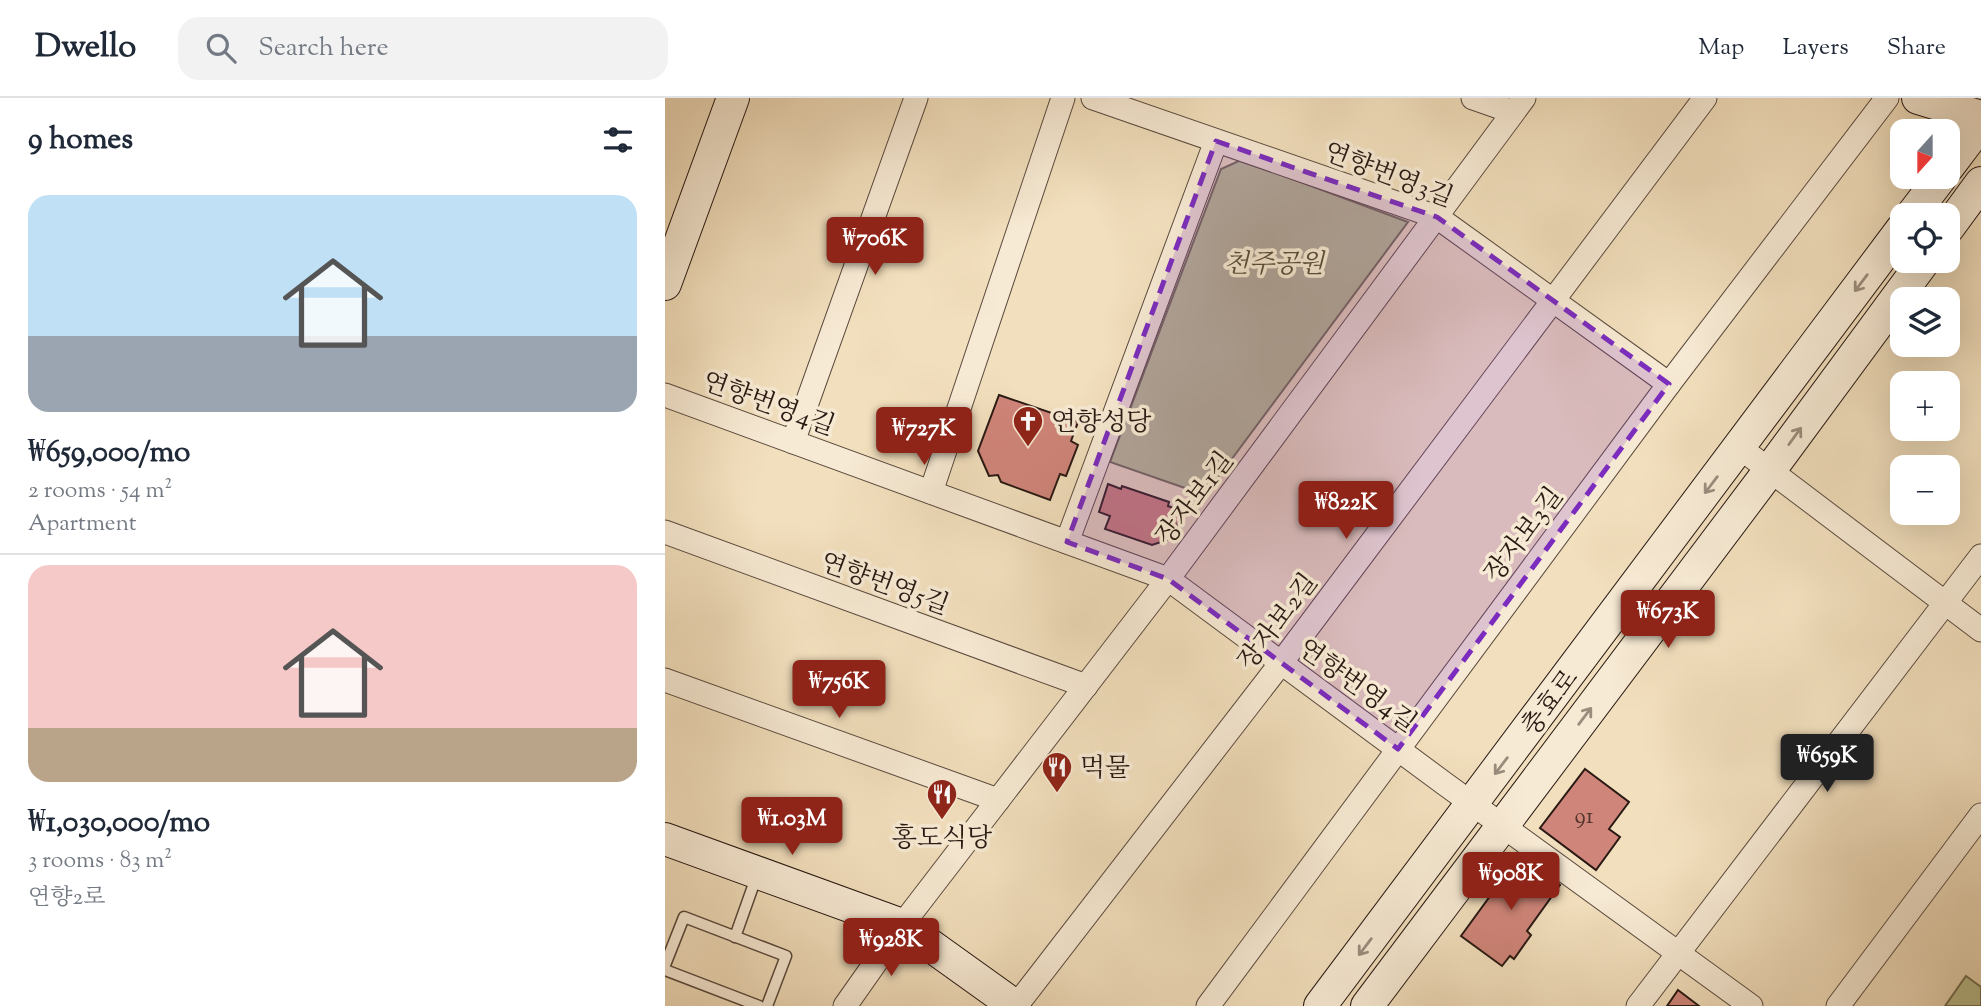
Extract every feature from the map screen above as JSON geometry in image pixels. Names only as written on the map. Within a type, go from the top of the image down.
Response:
[{"type":"main road","points":[[665,284],[733,98]]},
{"type":"main road","points":[[1918,98],[1981,117]]},
{"type":"main road","points":[[1960,151],[1981,123]]},
{"type":"main road","points":[[1960,212],[1981,183]]},
{"type":"main road","points":[[1921,203],[1932,189]]},
{"type":"main road","name":"충효로","points":[[1320,1006],[1890,245]]},
{"type":"main road","name":"충효로","points":[[1367,1006],[1915,273]]},
{"type":"main road","points":[[665,839],[902,925],[1016,1006]]},
{"type":"street","points":[[793,442],[916,98]]},
{"type":"street","points":[[931,492],[1063,98]]},
{"type":"street","points":[[1473,98],[1519,105]]},
{"type":"street","name":"장자보2길","points":[[1016,1006],[1281,663],[1705,98]]},
{"type":"street","name":"장자보3길","points":[[1208,1006],[1669,384],[1887,98]]},
{"type":"street","name":"연향번영3길","points":[[1108,100],[1216,141],[1437,217],[1669,384]]},
{"type":"street","name":"장자보1길","points":[[845,1006],[902,925],[1168,579],[1519,105]]},
{"type":"street","points":[[1067,542],[1216,141]]},
{"type":"street","name":"연향번영4길","points":[[665,395],[1168,579],[1751,1006]]},
{"type":"street","points":[[1739,447],[1981,630]]},
{"type":"street","name":"연향번영5길","points":[[665,532],[1086,686]]},
{"type":"street","points":[[1638,1006],[1981,556]]},
{"type":"street","points":[[665,680],[998,800]]},
{"type":"street","points":[[1838,1006],[1981,815]]},
{"type":"lane","points":[[735,937],[758,873]]},
{"type":"lane","points":[[759,1006],[665,968],[684,917],[786,956],[767,1006]]},
{"type":"highlighted area","points":[[1216,141],[1437,217],[1669,384],[1398,749],[1168,579],[1067,542]]},
{"type":"green space","name":"천주공원","points":[[1241,160],[1408,222],[1205,495],[1110,462],[1221,169]]},
{"type":"green space","points":[[1966,976],[1981,987],[1981,1006],[1945,1006]]},
{"type":"building","name":"연향성당","points":[[999,395],[1078,422],[1071,441],[1078,445],[1066,476],[1060,474],[1050,500],[1001,482],[998,475],[989,476],[978,451]]},
{"type":"building","points":[[1108,484],[1169,502],[1168,506],[1182,511],[1176,528],[1172,527],[1167,540],[1152,545],[1105,529],[1110,516],[1099,512]]},
{"type":"building","points":[[1585,769],[1629,802],[1609,829],[1620,837],[1596,870],[1540,828]]},
{"type":"building","points":[[1520,855],[1560,885],[1527,931],[1531,935],[1514,959],[1510,956],[1502,966],[1461,936]]},
{"type":"building","points":[[1678,990],[1699,1006],[1667,1006]]},
{"type":"place","name":"연향성당","points":[[1028,448]]},
{"type":"place","name":"먹물","points":[[1057,794]]},
{"type":"place","name":"홍도식당","points":[[942,821]]}]
